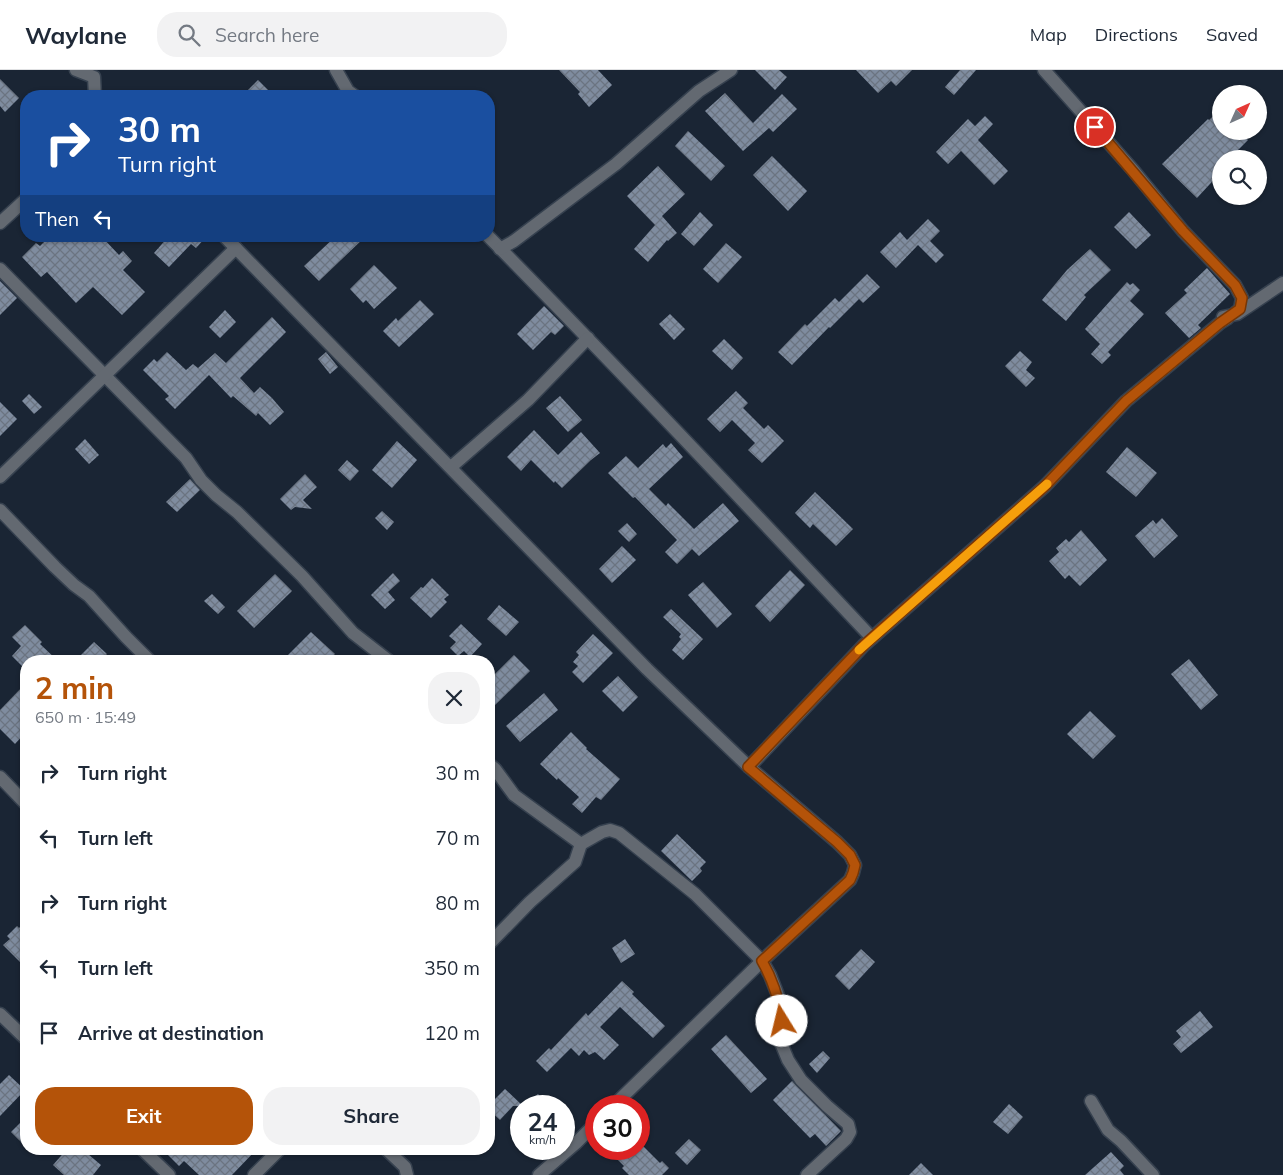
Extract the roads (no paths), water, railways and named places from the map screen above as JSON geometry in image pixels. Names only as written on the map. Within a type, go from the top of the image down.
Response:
[{"type":"street","points":[[76,70],[94,77],[95,90]]},
{"type":"street","points":[[336,70],[347,90]]},
{"type":"street","points":[[500,249],[514,241],[616,164],[699,91],[731,70]]},
{"type":"street","points":[[1044,70],[1133,170],[1183,231],[1235,285],[1242,298],[1240,309],[1229,317]]},
{"type":"street","points":[[0,223],[20,204]]},
{"type":"street","points":[[230,242],[647,670],[748,767],[837,842],[850,855],[855,865],[850,880],[762,961],[624,1095]]},
{"type":"street","points":[[494,242],[721,477],[872,638]]},
{"type":"street","points":[[0,477],[236,248]]},
{"type":"street","points":[[0,269],[186,458],[201,480],[289,563],[353,633],[381,655]]},
{"type":"street","points":[[748,767],[872,638],[1045,486],[1126,401],[1220,323],[1283,283]]},
{"type":"street","points":[[451,467],[528,400],[588,338]]},
{"type":"street","points":[[0,510],[55,567],[89,596],[144,655]]},
{"type":"street","points":[[495,769],[514,795],[581,844]]},
{"type":"street","points":[[0,777],[20,798]]},
{"type":"street","points":[[495,938],[530,902],[575,862],[581,844],[602,832],[610,830],[619,833],[695,894],[762,961],[770,975],[779,998],[782,1021],[781,1044],[788,1060],[801,1080],[848,1124],[850,1132],[846,1139],[807,1175]]},
{"type":"street","points":[[0,1014],[20,1033]]},
{"type":"street","points":[[1091,1101],[1108,1130],[1122,1141],[1153,1175]]},
{"type":"street","points":[[539,1175],[585,1134]]},
{"type":"street","points":[[148,1155],[169,1175]]},
{"type":"street","points":[[254,1175],[274,1155]]},
{"type":"street","points":[[392,1155],[405,1167],[407,1175]]}]
